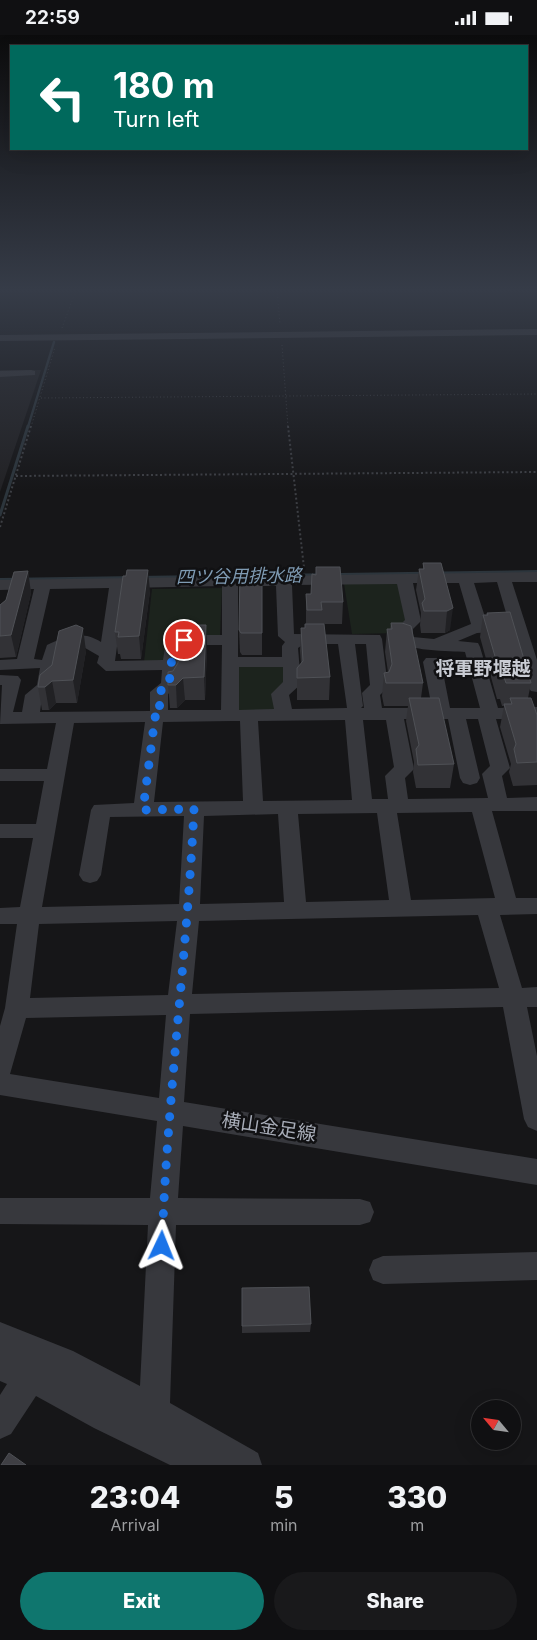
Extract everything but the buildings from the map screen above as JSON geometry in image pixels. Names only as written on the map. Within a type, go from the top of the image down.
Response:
[{"type":"street","points":[[0,374],[31,373]]},
{"type":"street","points":[[503,577],[537,687]]},
{"type":"street","points":[[5,603],[5,585],[537,577]]},
{"type":"street","points":[[465,578],[474,629],[472,647],[500,768],[492,774],[490,805],[498,907],[513,997],[537,1119]]},
{"type":"street","points":[[404,579],[413,621],[405,628],[405,639],[413,643],[437,644],[449,647],[472,647]]},
{"type":"street","points":[[284,580],[286,636],[296,642]]},
{"type":"street","points":[[230,581],[230,716]]},
{"type":"street","points":[[118,583],[106,663],[112,667],[171,665]]},
{"type":"street","points":[[24,665],[43,584]]},
{"type":"street","points":[[437,644],[474,629],[518,627]]},
{"type":"street","points":[[30,718],[34,695],[45,687],[54,649],[73,639],[84,638],[107,654]]},
{"type":"street","points":[[284,715],[280,694],[292,684],[290,646],[300,639],[374,639],[379,687],[371,693],[374,714]]},
{"type":"street","points":[[346,639],[363,806]]},
{"type":"street","points":[[143,810],[159,692],[169,685],[173,647],[184,640],[230,640]]},
{"type":"street","points":[[230,662],[291,662]]},
{"type":"street","points":[[432,662],[470,778]]},
{"type":"street","points":[[0,665],[50,664]]},
{"type":"street","points":[[0,680],[12,680],[1,718],[284,715],[354,710],[374,714],[537,713]]},
{"type":"street","points":[[394,714],[404,769],[395,776],[393,805],[401,909]]},
{"type":"street","points":[[249,715],[253,808]]},
{"type":"street","points":[[0,1070],[17,1008],[29,916],[66,717]]},
{"type":"street","points":[[0,775],[55,775]]},
{"type":"street","points":[[90,875],[101,809],[537,804]]},
{"type":"street","points":[[288,808],[296,911]]},
{"type":"street","points":[[154,1412],[163,1210],[179,1004],[189,913],[194,809]]},
{"type":"street","points":[[0,831],[45,831]]},
{"type":"street","points":[[0,916],[537,906]]},
{"type":"street","points":[[17,1008],[537,997]]},
{"type":"street","name":"横山金足線","points":[[0,1084],[537,1172]]},
{"type":"street","points":[[0,1211],[360,1212]]},
{"type":"street","points":[[383,1270],[537,1266]]},
{"type":"street","points":[[0,1337],[62,1362],[246,1465]]},
{"type":"street","points":[[0,1366],[30,1377],[205,1465]]},
{"type":"street","points":[[0,1423],[30,1377]]},
{"type":"path","points":[[0,527],[53,357]]},
{"type":"path","points":[[283,357],[304,572]]},
{"type":"path","points":[[41,398],[537,394]]},
{"type":"path","points":[[16,477],[537,472]]},
{"type":"shaded area","points":[[0,370],[41,370],[0,492]]},
{"type":"shaded area","points":[[399,583],[406,620],[400,633],[352,634],[344,584]]},
{"type":"shaded area","points":[[222,588],[220,636],[164,662],[144,662],[152,589]]},
{"type":"shaded area","points":[[284,665],[286,682],[276,711],[236,712],[236,666]]},
{"type":"water","name":"四ツ谷用排水路","points":[[537,570],[537,575],[0,582],[0,578]]},
{"type":"waterway","points":[[28,427],[49,357]]},
{"type":"waterway","points":[[0,515],[28,426]]},
{"type":"district","name":"将軍野堰越","points":[[483,668]]},
{"type":"route","points":[[162,1246],[170,1111],[189,913],[194,809],[143,810],[155,717],[160,717],[159,692],[169,685],[173,647],[184,640]]}]
